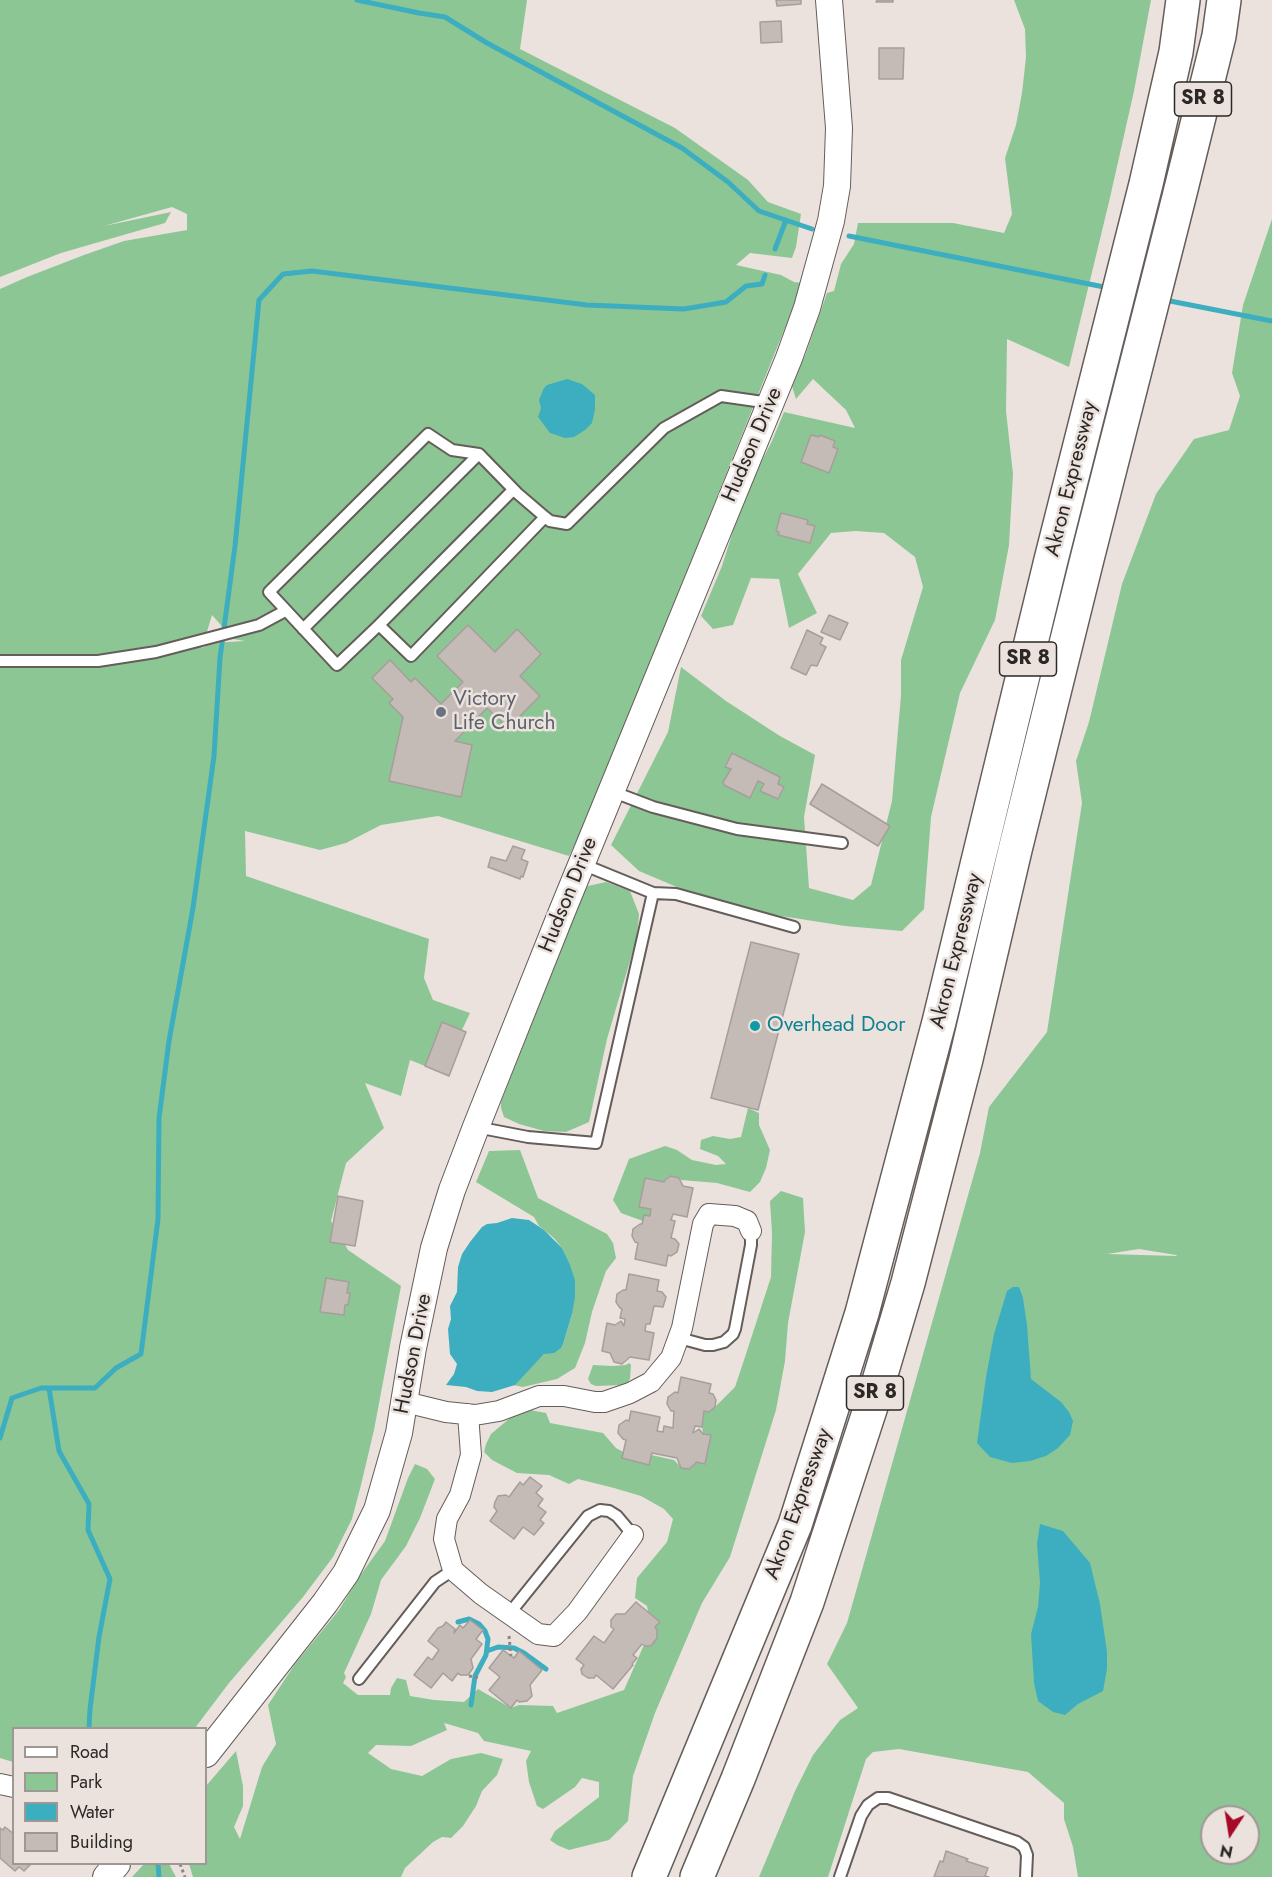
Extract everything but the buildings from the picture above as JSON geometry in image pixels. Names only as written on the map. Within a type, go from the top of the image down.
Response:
[{"type":"highway","name":"Akron Expressway","points":[[649,1877],[795,1525],[862,1313],[942,1011],[1146,184],[1176,52],[1184,0]]},
{"type":"highway","name":"Akron Expressway","points":[[697,1877],[807,1602],[905,1294],[966,1059],[1015,850],[1219,36],[1224,0]]},
{"type":"street","name":"Hudson Drive","points":[[207,1753],[325,1604],[346,1573],[377,1510],[399,1433],[434,1248],[452,1190],[611,790],[807,308],[831,220],[837,186],[839,128],[829,0]]},
{"type":"street","points":[[405,1402],[447,1412],[475,1415],[499,1410],[539,1396],[564,1396],[604,1402],[630,1393],[651,1382],[671,1358],[679,1338],[703,1224],[709,1214],[735,1216],[747,1221],[751,1231]]},
{"type":"street","points":[[468,1414],[471,1455],[460,1495],[447,1519],[444,1539],[453,1570],[509,1614],[538,1635],[554,1636],[577,1612],[633,1535]]},
{"type":"street","points":[[106,1877],[115,1865]]},
{"type":"lane","points":[[513,490],[337,665],[269,592],[428,434],[452,450],[479,454],[513,490],[550,521],[567,524],[664,428],[721,396],[770,403]]},
{"type":"lane","points":[[303,629],[479,454]]},
{"type":"lane","points":[[379,625],[411,656],[545,517]]},
{"type":"lane","points":[[0,661],[98,661],[156,652],[259,625],[285,611]]},
{"type":"lane","points":[[611,790],[653,807],[738,830],[842,843]]},
{"type":"lane","points":[[582,863],[653,893],[676,894],[794,927]]},
{"type":"lane","points":[[476,1127],[528,1137],[596,1143],[653,893]]},
{"type":"lane","points":[[679,1338],[713,1345],[724,1342],[733,1334],[751,1245],[751,1231]]},
{"type":"lane","points":[[509,1614],[588,1516],[600,1510],[609,1511],[626,1525],[633,1535]]},
{"type":"lane","points":[[359,1679],[435,1582],[453,1570]]},
{"type":"lane","points":[[840,1877],[861,1816],[868,1805],[878,1798],[888,1798],[1017,1842],[1024,1847],[1027,1855],[1026,1877]]},
{"type":"path","points":[[510,1644],[511,1656]]},
{"type":"path","points":[[469,1676],[480,1678]]},
{"type":"green space","points":[[0,0],[527,0],[520,49],[675,128],[748,180],[768,202],[801,214],[792,258],[750,253],[736,265],[781,275],[794,282],[803,283],[588,817],[569,856],[438,816],[381,825],[346,843],[320,850],[245,831],[246,876],[429,939],[424,978],[433,1000],[470,1013],[462,1030],[443,1022],[425,1066],[410,1060],[401,1096],[365,1083],[384,1128],[346,1163],[331,1221],[348,1250],[401,1286],[374,1430],[361,1485],[352,1519],[333,1557],[196,1727],[12,1727],[12,1762],[0,1758],[0,289],[124,241],[187,230],[187,214],[172,207],[104,226],[171,212],[165,223],[61,253],[0,277]],"holes":[[[212,615],[233,639],[245,641],[212,643],[202,648]]]},
{"type":"green space","points":[[1014,0],[1151,0],[1134,91],[1069,367],[1007,339],[1006,411],[1013,474],[1009,545],[995,620],[960,693],[931,817],[924,909],[902,931],[845,926],[724,907],[639,871],[611,845],[668,732],[681,667],[726,701],[780,736],[815,755],[804,817],[809,888],[853,900],[871,885],[892,801],[901,695],[901,660],[923,587],[915,557],[884,533],[855,531],[831,533],[798,574],[817,613],[789,628],[779,579],[751,578],[733,625],[713,629],[701,616],[722,566],[745,493],[784,412],[855,428],[846,410],[813,379],[796,399],[791,383],[805,356],[827,293],[834,291],[841,264],[854,244],[858,223],[953,223],[1004,233],[1012,214],[1005,158],[1016,125],[1026,57],[1025,29]]},
{"type":"green space","points":[[1272,219],[1272,1877],[1078,1877],[1073,1847],[1064,1819],[1064,1803],[1028,1772],[899,1749],[873,1752],[866,1759],[828,1877],[759,1877],[795,1791],[813,1755],[840,1720],[858,1708],[827,1664],[847,1623],[980,1153],[989,1107],[1047,1032],[1082,803],[1076,761],[1089,722],[1122,584],[1156,494],[1194,439],[1229,430],[1240,396],[1232,373],[1243,305]],"holes":[[[1139,1249],[1177,1256],[1107,1254]]]},
{"type":"green space","points":[[606,882],[630,891],[639,914],[637,937],[607,1039],[589,1122],[566,1132],[544,1131],[519,1124],[504,1117],[501,1102],[583,893],[588,886]]},
{"type":"green space","points":[[748,1108],[759,1113],[759,1125],[770,1150],[760,1182],[750,1192],[717,1183],[681,1180],[672,1176],[664,1182],[645,1178],[639,1207],[651,1209],[650,1216],[644,1215],[643,1221],[621,1213],[613,1200],[629,1159],[665,1146],[677,1150],[692,1160],[716,1165],[726,1164],[718,1156],[700,1149],[701,1140],[713,1136],[730,1139],[741,1137]]},
{"type":"green space","points":[[520,1150],[538,1198],[607,1234],[613,1243],[616,1258],[606,1271],[592,1312],[585,1343],[575,1368],[557,1379],[523,1387],[513,1385],[544,1354],[564,1341],[572,1314],[565,1255],[562,1248],[539,1226],[534,1217],[476,1182],[489,1151]]},
{"type":"green space","points":[[781,1191],[803,1198],[805,1232],[788,1323],[785,1361],[776,1410],[730,1557],[702,1603],[655,1713],[633,1776],[628,1821],[609,1840],[569,1850],[557,1845],[550,1840],[555,1831],[599,1797],[599,1782],[582,1778],[575,1787],[543,1809],[537,1806],[529,1782],[526,1761],[531,1751],[484,1741],[478,1733],[444,1723],[447,1730],[411,1746],[376,1745],[368,1753],[391,1769],[422,1776],[451,1759],[481,1753],[503,1759],[497,1775],[482,1791],[476,1806],[463,1826],[451,1838],[442,1837],[433,1842],[405,1868],[401,1877],[193,1877],[189,1865],[207,1865],[207,1785],[236,1751],[243,1786],[243,1806],[234,1827],[240,1839],[262,1767],[276,1744],[268,1705],[295,1664],[339,1610],[385,1541],[415,1464],[427,1469],[435,1479],[406,1546],[381,1580],[371,1614],[344,1673],[346,1677],[343,1683],[358,1695],[390,1695],[397,1678],[406,1680],[410,1696],[464,1702],[478,1689],[511,1708],[519,1705],[553,1706],[557,1713],[624,1690],[651,1629],[647,1606],[635,1598],[637,1578],[667,1542],[673,1519],[664,1509],[641,1496],[614,1488],[578,1479],[569,1484],[549,1475],[517,1473],[492,1460],[484,1452],[486,1444],[491,1434],[510,1418],[530,1410],[546,1413],[550,1423],[603,1433],[616,1448],[636,1459],[651,1455],[674,1460],[681,1467],[709,1445],[711,1436],[703,1434],[704,1411],[715,1407],[735,1387],[771,1277],[770,1201]]},
{"type":"green space","points":[[629,1363],[631,1365],[630,1379],[622,1385],[596,1386],[588,1379],[593,1365],[612,1366]]},
{"type":"green space","points":[[143,1865],[170,1865],[176,1877],[132,1877]]},
{"type":"water","points":[[567,379],[582,384],[595,395],[595,409],[592,423],[585,430],[574,437],[565,438],[550,433],[538,417],[541,408],[539,400],[544,388]]},
{"type":"water","points":[[512,1218],[529,1220],[544,1230],[562,1248],[570,1265],[575,1280],[575,1297],[564,1341],[561,1348],[554,1353],[544,1354],[515,1385],[492,1392],[446,1385],[454,1374],[457,1364],[450,1354],[448,1329],[451,1319],[450,1306],[457,1292],[458,1267],[462,1254],[482,1227]]},
{"type":"water","points":[[1013,1287],[1019,1287],[1023,1298],[1031,1379],[1061,1402],[1073,1421],[1070,1435],[1058,1448],[1046,1456],[1012,1463],[990,1457],[977,1443],[994,1334],[1007,1291]]},
{"type":"water","points":[[1040,1524],[1063,1531],[1090,1563],[1100,1604],[1107,1652],[1103,1691],[1078,1704],[1065,1715],[1053,1712],[1038,1701],[1034,1683],[1031,1634],[1038,1607],[1040,1583],[1037,1544]]},
{"type":"waterway","points":[[357,0],[445,17],[487,43],[682,148],[728,182],[759,211],[812,229]]},
{"type":"waterway","points":[[775,249],[786,220]]},
{"type":"waterway","points":[[849,236],[1109,288]]},
{"type":"waterway","points":[[0,1438],[12,1398],[41,1388],[95,1388],[116,1368],[141,1354],[158,1219],[159,1118],[169,1041],[193,908],[214,756],[220,658],[235,546],[259,300],[283,274],[312,271],[587,305],[684,309],[726,302],[746,286],[762,284],[765,275]]},
{"type":"waterway","points":[[1165,300],[1272,321]]},
{"type":"waterway","points":[[49,1388],[59,1451],[89,1504],[88,1530],[110,1579],[99,1637],[89,1727]]},
{"type":"waterway","points":[[458,1622],[469,1619],[479,1624],[488,1639],[486,1655],[475,1676],[471,1705]]},
{"type":"waterway","points":[[487,1651],[498,1647],[514,1648],[546,1669]]},
{"type":"waterway","points":[[158,1865],[159,1877]]},
{"type":"place","name":"Victory Life Church","points":[[441,712]]},
{"type":"place","name":"Overhead Door","points":[[755,1026]]}]
